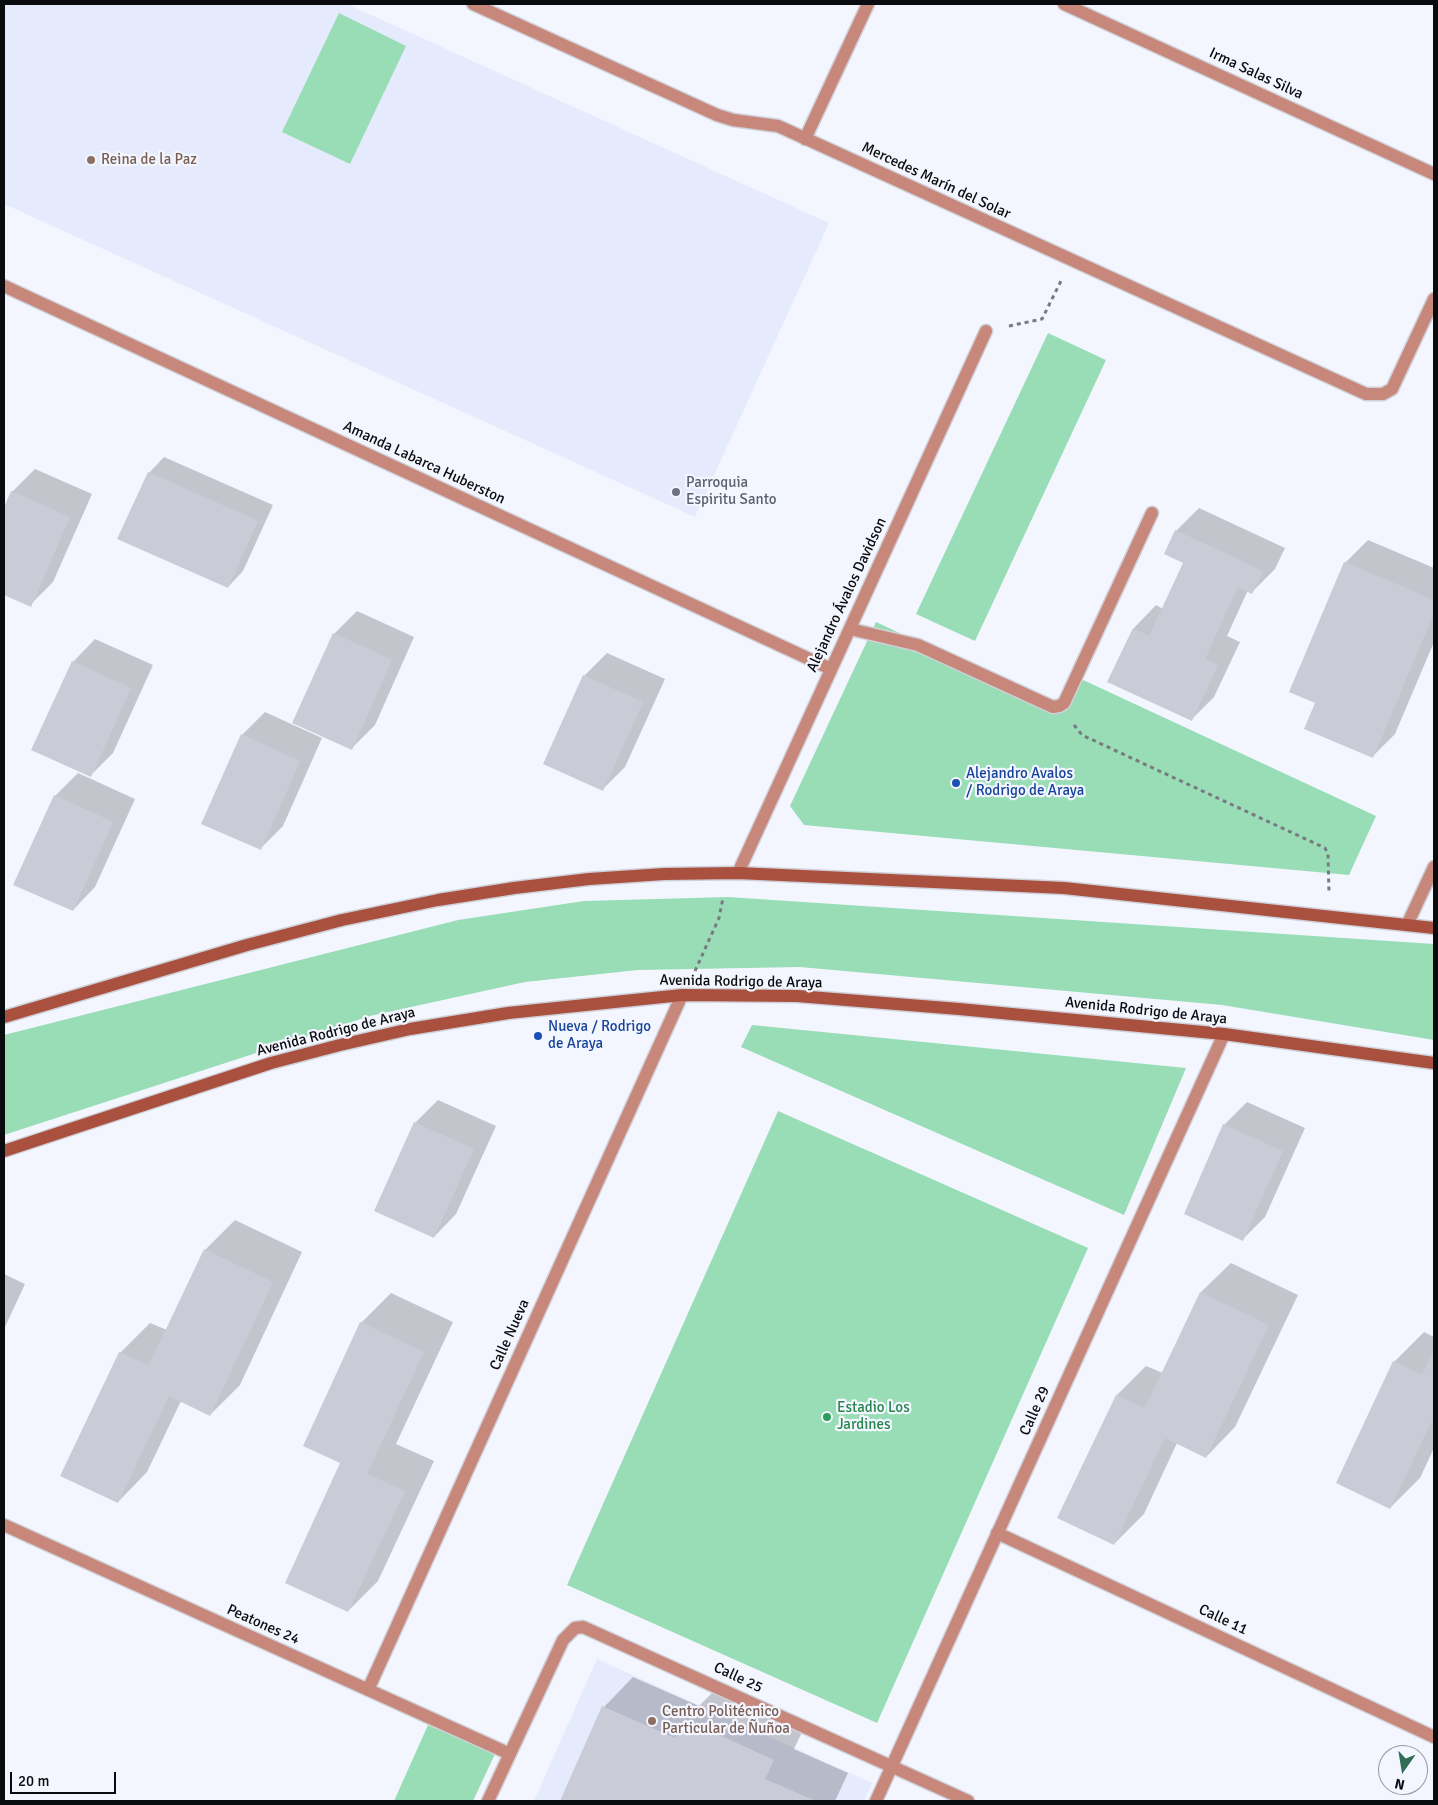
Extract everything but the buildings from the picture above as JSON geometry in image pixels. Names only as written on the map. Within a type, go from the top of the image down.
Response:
[{"type":"main road","points":[[4,1017],[247,945],[342,920],[438,900],[590,879],[733,872],[1064,888],[1434,928]]},
{"type":"main road","name":"Avenida Rodrigo de Araya","points":[[4,1151],[261,1066],[340,1044],[508,1013],[682,994],[797,996],[1224,1034],[1434,1063]]},
{"type":"street","name":"Mercedes Marín del Solar","points":[[473,4],[716,115],[732,120],[765,123],[805,139],[1366,394],[1383,394],[1392,389],[1434,299]]},
{"type":"street","points":[[805,139],[868,4]]},
{"type":"street","name":"Irma Salas Silva","points":[[1064,4],[1434,174]]},
{"type":"street","name":"Amanda Labarca Huberston","points":[[4,286],[831,669]]},
{"type":"street","name":"Alejandro Ávalos Davidson","points":[[733,872],[831,669],[986,331]]},
{"type":"street","points":[[850,628],[918,645],[1053,707],[1059,706],[1064,703],[1152,514]]},
{"type":"street","points":[[1407,924],[1434,867]]},
{"type":"street","name":"Calle Nueva","points":[[368,1690],[682,994]]},
{"type":"street","name":"Calle 29","points":[[876,1801],[1224,1034]]},
{"type":"street","name":"Peatones 24","points":[[4,1525],[510,1754]]},
{"type":"street","name":"Calle 11","points":[[997,1533],[1434,1738]]},
{"type":"street","name":"Calle 25","points":[[510,1754],[563,1640],[575,1628],[591,1629],[968,1801]]},
{"type":"street","points":[[488,1801],[510,1754]]},
{"type":"path","points":[[986,331],[1042,319],[1072,260]]},
{"type":"path","points":[[1059,706],[1082,735],[1325,848],[1328,854],[1330,916]]},
{"type":"path","points":[[682,994],[698,967],[719,918],[733,872]]},
{"type":"shaded area","points":[[4,4],[347,4],[829,223],[695,517],[4,204]]},
{"type":"shaded area","name":"Centro Politécnico Particular de Ñuñoa","points":[[597,1659],[872,1783],[864,1801],[534,1801]]},
{"type":"green space","points":[[339,13],[406,46],[350,164],[282,132]]},
{"type":"green space","points":[[1048,333],[1106,360],[975,641],[916,614]]},
{"type":"green space","points":[[876,622],[1066,711],[1081,679],[1376,816],[1349,875],[804,825],[790,806]]},
{"type":"green space","points":[[728,897],[1434,944],[1434,1040],[1222,1005],[800,967],[638,970],[525,982],[370,1016],[4,1135],[4,1035],[458,920],[584,901]]},
{"type":"green space","points":[[752,1025],[1186,1068],[1124,1215],[741,1047]]},
{"type":"green space","name":"Estadio Los Jardines","points":[[778,1111],[1088,1248],[877,1723],[567,1585]]},
{"type":"green space","points":[[428,1725],[495,1754],[473,1801],[394,1801]]},
{"type":"place","name":"Reina de la Paz","points":[[91,160]]},
{"type":"place","name":"Parroquia Espiritu Santo","points":[[676,492]]},
{"type":"place","name":"Alejandro Avalos / Rodrigo de Araya","points":[[956,783]]},
{"type":"place","name":"Nueva / Rodrigo de Araya","points":[[538,1036]]},
{"type":"place","name":"Estadio Los Jardines","points":[[827,1417]]},
{"type":"place","name":"Centro Politécnico Particular de Ñuñoa","points":[[652,1721]]}]
